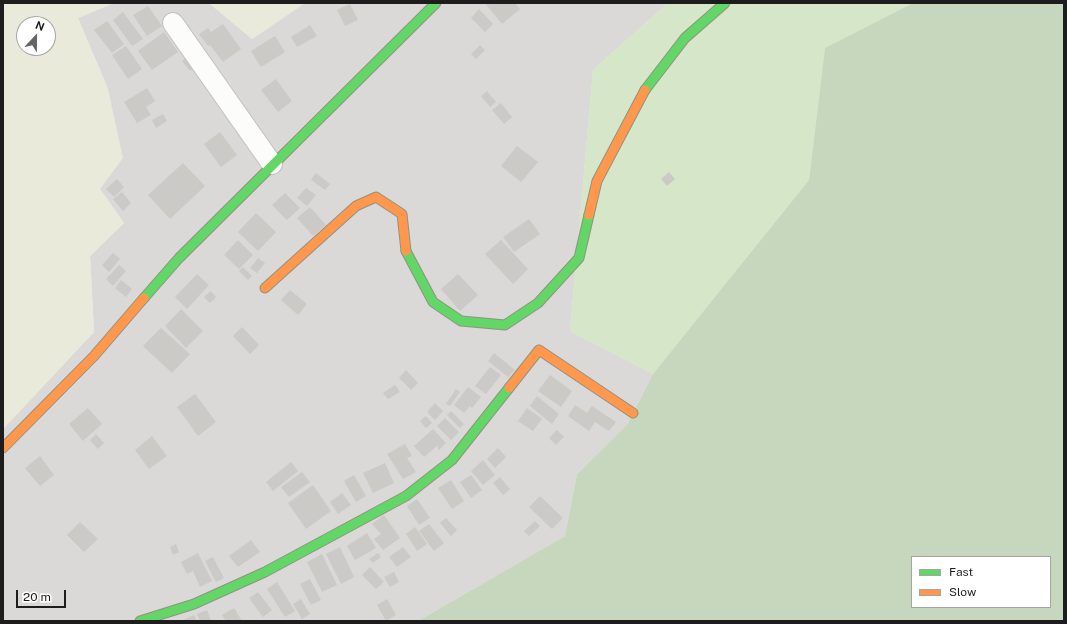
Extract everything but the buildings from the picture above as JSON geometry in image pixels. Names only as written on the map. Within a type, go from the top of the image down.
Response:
[{"type":"street","points":[[3,448],[94,356],[179,258],[272,164],[436,3]]},
{"type":"street","points":[[265,288],[356,206],[376,197],[402,214],[406,254],[433,302],[461,321],[505,325],[538,303],[579,258],[597,181],[644,90],[685,38],[726,3]]},
{"type":"street","points":[[173,23],[272,164]]},
{"type":"street","points":[[140,621],[194,604],[264,572],[406,496],[452,460],[539,350],[633,413]]},
{"type":"shaded area","points":[[114,3],[209,3],[252,39],[305,3],[668,3],[593,70],[570,331],[653,374],[627,425],[577,474],[565,536],[418,621],[3,621],[3,429],[94,332],[90,256],[124,223],[100,189],[108,89],[78,18]]},
{"type":"green space","points":[[3,3],[114,3],[78,18],[108,89],[123,158],[100,189],[124,223],[90,256],[94,332],[3,429]]},
{"type":"green space","points":[[209,3],[305,3],[252,39]]},
{"type":"green space","points":[[668,3],[913,3],[825,48],[809,180],[653,374],[570,331],[593,70]]},
{"type":"green space","points":[[913,3],[1064,3],[1064,621],[418,621],[565,536],[577,474],[627,425],[653,374],[809,180],[825,48]]},
{"type":"traffic: fast","points":[[144,298],[179,258],[436,3]]},
{"type":"traffic: fast","points":[[645,90],[685,38],[725,3]]},
{"type":"traffic: fast","points":[[406,251],[433,302],[461,321],[505,325],[538,303],[579,258],[589,215]]},
{"type":"traffic: fast","points":[[140,621],[194,604],[265,572],[406,496],[452,460],[509,388]]},
{"type":"traffic: slow","points":[[589,215],[597,181],[645,90]]},
{"type":"traffic: slow","points":[[265,288],[356,206],[376,197],[402,214],[406,251]]},
{"type":"traffic: slow","points":[[3,448],[94,356],[144,298]]},
{"type":"traffic: slow","points":[[509,388],[539,350],[633,413]]}]
